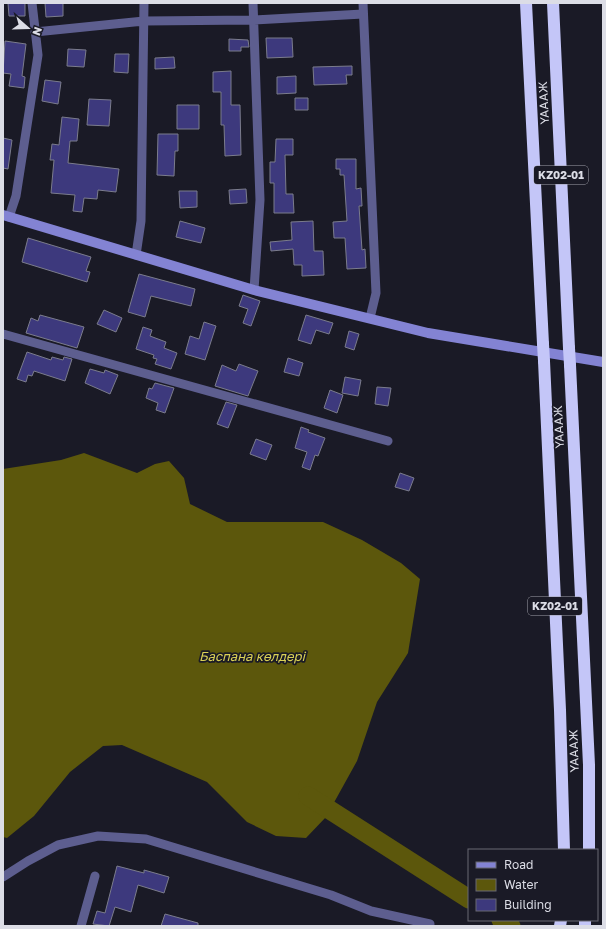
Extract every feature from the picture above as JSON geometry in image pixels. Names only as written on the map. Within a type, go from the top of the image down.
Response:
[{"type":"highway","name":"ҮАААЖ","points":[[526,3],[560,710],[564,849]]},
{"type":"highway","name":"ҮАААЖ","points":[[553,3],[589,765],[589,849]]},
{"type":"main road","points":[[6,216],[254,290],[428,333],[603,362]]},
{"type":"street","points":[[6,216],[16,196],[38,55],[32,3]]},
{"type":"street","points":[[136,255],[141,222],[144,3]]},
{"type":"street","points":[[254,3],[260,200],[254,290]]},
{"type":"street","points":[[363,3],[376,293],[370,318]]},
{"type":"street","points":[[35,32],[144,21],[254,20],[364,14]]},
{"type":"street","points":[[3,334],[388,441]]},
{"type":"street","points":[[3,878],[28,861],[58,845],[98,836],[146,839],[331,895],[371,911],[430,924]]},
{"type":"street","points":[[81,926],[95,876]]},
{"type":"water","name":"Баспана көлдері","points":[[84,453],[137,473],[155,464],[169,461],[184,478],[190,504],[227,522],[323,522],[362,540],[401,563],[420,579],[408,653],[377,702],[357,761],[326,817],[306,838],[276,836],[247,822],[207,782],[122,745],[103,746],[70,772],[34,816],[7,838],[3,837],[3,469],[61,460]]},
{"type":"building","points":[[8,3],[25,3],[25,16],[9,16]]},
{"type":"building","points":[[45,3],[63,3],[63,16],[46,17]]},
{"type":"building","points":[[266,38],[292,38],[293,57],[267,58]]},
{"type":"building","points":[[229,39],[248,40],[249,47],[241,47],[241,51],[229,51]]},
{"type":"building","points":[[5,41],[26,44],[22,76],[25,77],[24,88],[9,86],[11,74],[3,73]]},
{"type":"building","points":[[68,49],[86,50],[84,67],[67,66]]},
{"type":"building","points":[[115,54],[129,54],[128,73],[114,72]]},
{"type":"building","points":[[174,57],[175,68],[155,69],[155,58]]},
{"type":"building","points":[[352,66],[352,75],[346,75],[347,84],[314,85],[313,67]]},
{"type":"building","points":[[231,71],[231,105],[240,105],[241,155],[225,156],[224,125],[221,125],[221,92],[213,92],[213,72]]},
{"type":"building","points":[[296,76],[296,93],[277,94],[277,77]]},
{"type":"building","points":[[45,80],[61,82],[58,104],[42,101]]},
{"type":"building","points":[[295,98],[308,98],[308,110],[295,110]]},
{"type":"building","points":[[89,99],[111,100],[109,126],[87,125]]},
{"type":"building","points":[[177,105],[199,105],[199,129],[177,129]]},
{"type":"building","points":[[62,117],[79,119],[77,141],[70,141],[68,163],[119,169],[116,192],[98,190],[97,199],[84,198],[82,212],[73,211],[75,195],[51,193],[54,160],[50,160],[52,144],[59,145]]},
{"type":"building","points":[[158,134],[178,134],[178,151],[175,151],[174,176],[157,175]]},
{"type":"building","points":[[3,138],[12,140],[8,169],[3,168]]},
{"type":"building","points":[[276,139],[293,139],[293,155],[285,155],[286,194],[293,194],[294,213],[274,213],[274,183],[270,183],[270,162],[275,162]]},
{"type":"building","points":[[336,159],[356,159],[356,189],[361,188],[362,206],[359,206],[362,250],[365,249],[366,268],[347,269],[345,238],[334,238],[333,222],[347,221],[344,175],[340,175],[340,169],[336,169]]},
{"type":"building","points":[[246,189],[247,203],[230,204],[229,190]]},
{"type":"building","points":[[179,191],[197,191],[197,207],[180,208]]},
{"type":"building","points":[[180,221],[205,228],[201,243],[176,237]]},
{"type":"building","points":[[313,221],[314,251],[323,251],[324,275],[302,276],[302,265],[294,265],[293,249],[271,251],[270,242],[292,240],[291,222]]},
{"type":"building","points":[[28,238],[91,257],[86,271],[90,272],[87,282],[22,262]]},
{"type":"building","points":[[139,274],[195,289],[191,306],[151,296],[145,317],[128,312]]},
{"type":"building","points":[[243,295],[260,301],[251,326],[243,323],[248,309],[239,306]]},
{"type":"building","points":[[104,310],[122,318],[116,332],[97,324]]},
{"type":"building","points":[[40,315],[84,327],[77,348],[26,333],[31,318],[38,321]]},
{"type":"building","points":[[306,315],[333,323],[329,334],[316,330],[311,344],[298,340]]},
{"type":"building","points":[[204,322],[216,326],[205,360],[185,354],[190,336],[199,339]]},
{"type":"building","points":[[143,327],[152,330],[150,336],[166,342],[164,348],[177,353],[171,369],[155,364],[157,359],[153,358],[154,355],[136,349]]},
{"type":"building","points":[[349,331],[359,334],[354,350],[345,347]]},
{"type":"building","points":[[27,352],[51,360],[52,357],[63,360],[64,357],[72,359],[65,381],[34,371],[32,376],[28,375],[26,382],[17,379]]},
{"type":"building","points":[[288,358],[303,363],[299,376],[284,372]]},
{"type":"building","points":[[239,364],[258,371],[248,396],[215,386],[222,365],[236,371]]},
{"type":"building","points":[[90,369],[104,373],[105,370],[118,375],[110,394],[85,383]]},
{"type":"building","points":[[345,377],[361,380],[358,396],[342,393]]},
{"type":"building","points":[[155,383],[174,388],[165,413],[156,410],[158,403],[146,398],[149,388],[152,389]]},
{"type":"building","points":[[377,387],[391,388],[388,406],[375,404]]},
{"type":"building","points":[[330,390],[343,395],[337,413],[324,408]]},
{"type":"building","points":[[226,402],[237,405],[228,428],[217,424]]},
{"type":"building","points":[[301,427],[309,430],[308,432],[325,438],[318,456],[315,455],[310,470],[302,467],[307,452],[295,448]]},
{"type":"building","points":[[256,439],[272,445],[266,460],[250,454]]},
{"type":"building","points":[[400,473],[414,478],[409,491],[395,487]]},
{"type":"building","points":[[117,866],[144,873],[144,870],[169,877],[164,893],[138,885],[131,912],[115,907],[109,926],[93,924],[97,911],[105,913]]},
{"type":"building","points":[[165,914],[198,923],[198,926],[161,926]]},
{"type":"waterway","points":[[308,796],[468,898]]},
{"type":"waterway","points":[[503,921],[511,926]]}]
